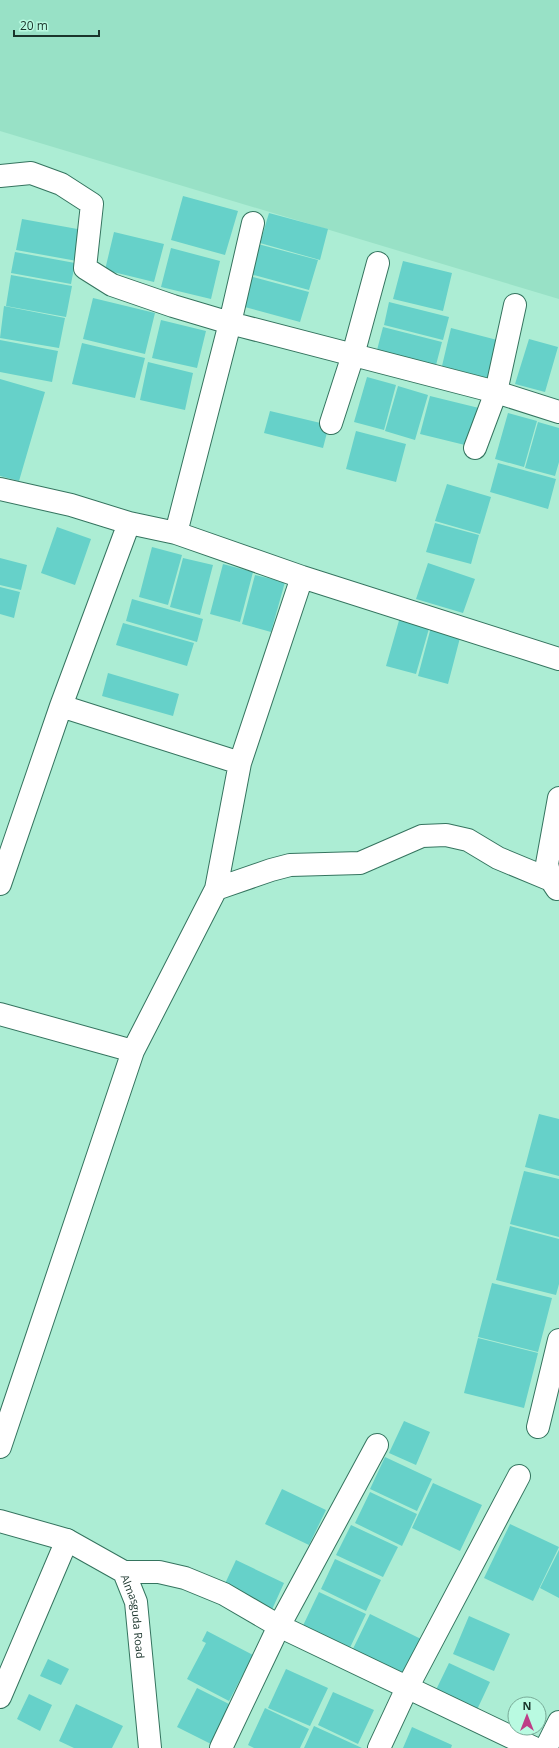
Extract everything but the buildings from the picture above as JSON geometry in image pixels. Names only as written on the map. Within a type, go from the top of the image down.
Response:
[{"type":"street","points":[[0,176],[31,173],[61,184],[92,204],[85,268],[112,285],[230,323],[496,392],[559,412]]},
{"type":"street","points":[[176,533],[230,323],[253,223]]},
{"type":"street","points":[[331,423],[353,355],[378,262]]},
{"type":"street","points":[[475,448],[496,392],[515,305]]},
{"type":"street","points":[[0,489],[71,505],[129,523],[176,533],[302,577],[559,659]]},
{"type":"street","points":[[0,884],[60,706],[129,523]]},
{"type":"street","points":[[0,1447],[133,1051],[216,889],[240,763],[302,577]]},
{"type":"street","points":[[60,706],[240,763]]},
{"type":"street","points":[[555,886],[547,864],[559,798]]},
{"type":"street","points":[[216,889],[290,865],[360,863],[422,836],[446,835],[468,840],[498,858],[555,886]]},
{"type":"street","points":[[0,1014],[133,1051]]},
{"type":"street","points":[[538,1427],[559,1340]]},
{"type":"street","points":[[221,1748],[279,1626],[377,1445]]},
{"type":"street","points":[[379,1748],[408,1688],[519,1476]]},
{"type":"street","name":"Almasguda Road","points":[[0,1521],[67,1540],[124,1572],[136,1602],[149,1738]]},
{"type":"street","points":[[0,1697],[67,1540]]},
{"type":"street","points":[[124,1572],[159,1572],[185,1578],[224,1594],[279,1626],[534,1748]]},
{"type":"street","points":[[546,1748],[559,1722]]},
{"type":"street","points":[[138,1748],[149,1738]]},
{"type":"shaded area","points":[[0,0],[559,0],[559,299],[0,131]]}]
